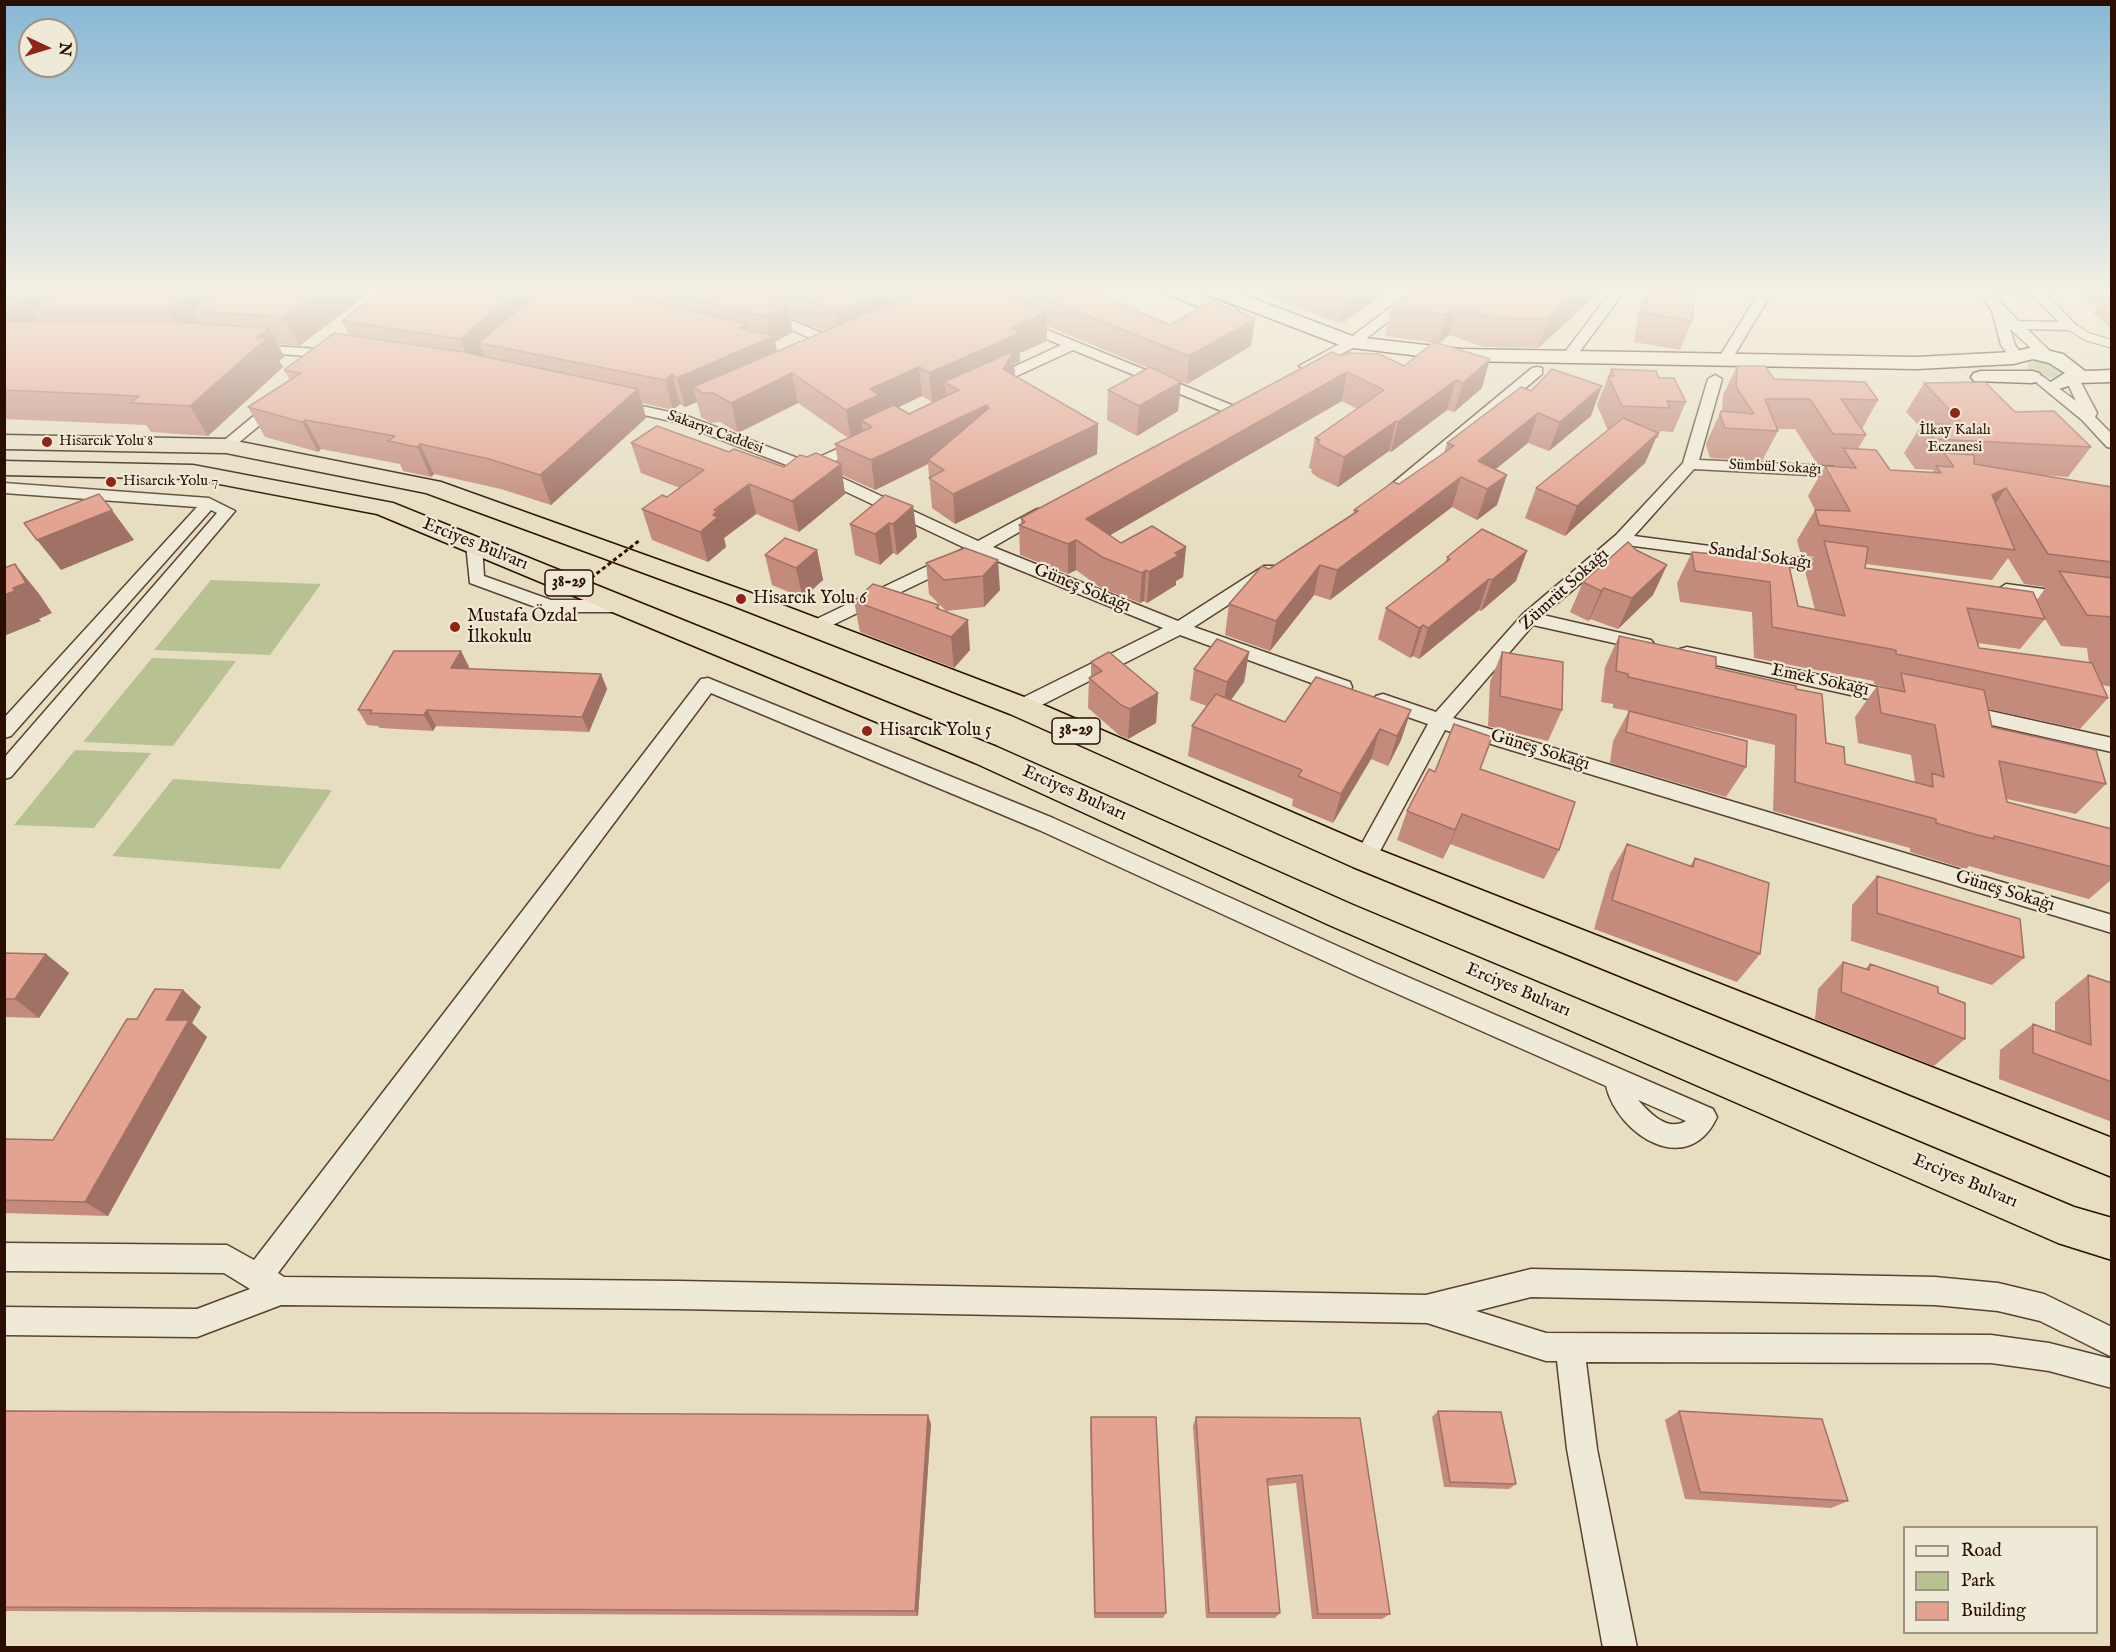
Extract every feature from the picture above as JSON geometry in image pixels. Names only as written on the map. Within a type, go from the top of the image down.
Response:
[{"type":"highway","name":"38-29","points":[[4,442],[226,446],[432,487],[741,599],[1021,707],[1365,858],[2112,1158]]},
{"type":"highway","name":"Erciyes Bulvarı","points":[[4,468],[193,472],[384,508],[986,755],[1341,915],[2073,1228],[2112,1239]]},
{"type":"street","points":[[977,389],[1026,366]]},
{"type":"street","points":[[1127,366],[1234,407],[1209,421]]},
{"type":"street","points":[[1289,376],[1306,366]]},
{"type":"street","points":[[1462,366],[1715,379],[2037,379],[2060,383],[2074,379],[2112,376]]},
{"type":"street","points":[[2014,366],[2037,379],[2087,417],[2112,444]]},
{"type":"street","points":[[2068,366],[2075,370],[2074,379],[2090,413],[2087,417]]},
{"type":"street","points":[[1378,500],[1398,488],[1537,371]]},
{"type":"street","name":"Zümrüt Sokağı","points":[[1365,858],[1440,721],[1529,618],[1622,539],[1690,464],[1715,379]]},
{"type":"street","points":[[226,446],[294,389]]},
{"type":"street","name":"Sakarya Caddesi","points":[[597,400],[679,418],[808,468],[979,548]]},
{"type":"street","points":[[679,418],[701,408]]},
{"type":"street","points":[[808,468],[872,439]]},
{"type":"street","name":"Sümbül Sokağı","points":[[1690,464],[1866,473]]},
{"type":"street","points":[[4,488],[209,503],[227,511],[4,772]]},
{"type":"street","points":[[4,731],[209,503]]},
{"type":"street","points":[[813,628],[979,548],[1052,507]]},
{"type":"street","name":"Sandal Sokağı","points":[[1622,539],[1855,570]]},
{"type":"street","name":"Güneş Sokağı","points":[[979,548],[1179,628],[1440,721],[2112,924]]},
{"type":"street","points":[[1021,707],[1179,628],[1288,558]]},
{"type":"street","points":[[1983,587],[2112,604]]},
{"type":"street","name":"Emek Sokağı","points":[[1529,618],[1913,702]]},
{"type":"street","points":[[4,1322],[197,1323],[269,1284],[708,684],[1046,824],[1365,969],[1617,1079]]},
{"type":"street","points":[[1948,709],[2112,745]]},
{"type":"street","points":[[4,1257],[228,1259],[269,1284],[690,1295],[1426,1309],[1531,1283],[1966,1292],[2044,1308],[2112,1343]]},
{"type":"street","points":[[1426,1309],[1546,1347],[1991,1349],[2049,1357],[2112,1374]]},
{"type":"street","points":[[1570,1347],[1582,1449],[1620,1647]]},
{"type":"path","points":[[569,595],[640,540]]},
{"type":"green space","points":[[2028,366],[2052,366],[2066,373],[2046,378],[2027,368]]},
{"type":"green space","points":[[211,580],[321,584],[270,655],[154,650]]},
{"type":"green space","points":[[152,658],[236,661],[173,746],[83,742]]},
{"type":"green space","points":[[75,750],[151,753],[94,828],[14,825]]},
{"type":"green space","points":[[173,779],[332,790],[280,869],[112,856]]},
{"type":"building","points":[[4,366],[235,366],[190,406],[131,403],[139,396],[4,390]]},
{"type":"building","points":[[289,366],[530,366],[638,389],[540,475],[489,459],[420,444],[417,447],[388,441],[395,436],[305,420],[302,422],[248,407],[301,373],[284,370]]},
{"type":"building","points":[[595,366],[704,366],[677,378],[672,374],[665,380]]},
{"type":"building","points":[[742,366],[945,366],[929,373],[919,367],[870,389],[879,395],[846,410],[792,373],[731,403],[713,393],[703,393],[693,387]]},
{"type":"building","points":[[980,366],[1005,366],[1003,369],[1098,424],[953,494],[929,478],[944,470],[928,460],[989,408],[987,405],[871,460],[835,444],[872,427],[861,420],[894,405],[909,414],[959,390],[944,382]]},
{"type":"building","points":[[1306,366],[1482,366],[1463,383],[1456,380],[1344,457],[1323,447],[1317,442],[1320,440],[1315,438],[1384,390],[1347,372],[1086,519],[1121,543],[1152,526],[1186,547],[1175,553],[1179,555],[1149,572],[1146,570],[1142,573],[1102,557],[1076,540],[1068,544],[1019,525],[1025,522],[1021,518]]},
{"type":"building","points":[[1737,366],[1765,366],[1774,379],[1865,382],[1878,400],[1841,399],[1866,435],[1833,434],[1810,399],[1765,399],[1778,431],[1725,428],[1720,415],[1721,411],[1754,414],[1736,387]]},
{"type":"building","points":[[1150,367],[1181,382],[1139,406],[1108,390]]},
{"type":"building","points":[[1552,369],[1602,386],[1560,422],[1538,413],[1478,461],[1507,475],[1487,489],[1461,477],[1337,570],[1320,565],[1276,621],[1229,604],[1262,566],[1269,569],[1358,511],[1354,510],[1393,482],[1399,484],[1454,446],[1447,443],[1521,387],[1531,391]]},
{"type":"building","points":[[1611,369],[1656,371],[1659,378],[1674,378],[1686,402],[1667,401],[1670,408],[1622,406],[1608,376],[1614,376]]},
{"type":"building","points":[[1985,382],[2015,412],[2054,411],[2091,447],[1934,439],[1922,423],[1964,425],[1924,383]]},
{"type":"building","points":[[1623,418],[1658,433],[1577,506],[1536,488]]},
{"type":"building","points":[[657,426],[729,452],[734,449],[784,467],[800,455],[807,457],[816,453],[841,464],[792,501],[749,484],[714,510],[717,511],[713,515],[718,517],[700,532],[642,509],[662,495],[667,497],[704,470],[631,443]]},
{"type":"building","points":[[1843,448],[1876,450],[1890,470],[1941,473],[1936,466],[1954,467],[1944,453],[1974,455],[1974,464],[2112,487],[2112,562],[2048,554],[2006,488],[1992,495],[2015,550],[1819,525],[1815,510],[1850,511],[1825,466],[1856,468]]},
{"type":"building","points":[[99,494],[112,510],[37,540],[24,523]]},
{"type":"building","points":[[885,495],[913,506],[893,524],[889,523],[875,534],[850,524]]},
{"type":"building","points":[[1482,529],[1527,551],[1428,628],[1423,625],[1419,628],[1386,608],[1450,559],[1447,557]]},
{"type":"building","points":[[785,538],[817,550],[796,568],[765,555]]},
{"type":"building","points":[[1824,541],[1868,547],[1865,568],[2033,592],[2045,619],[1967,608],[1979,648],[2092,663],[2108,698],[1896,654],[1896,650],[1772,627],[1770,582],[1695,571],[1692,552],[1751,557],[1789,566],[1798,606],[1845,616]]},
{"type":"building","points":[[1628,542],[1636,550],[1667,565],[1632,598],[1604,588],[1601,591],[1583,582]]},
{"type":"building","points":[[965,548],[998,560],[983,576],[944,580],[926,563]]},
{"type":"building","points":[[15,564],[26,583],[13,588],[15,591],[4,595],[4,568]]},
{"type":"building","points":[[2059,571],[2112,578],[2112,617],[2087,615]]},
{"type":"building","points":[[873,584],[939,605],[936,608],[968,620],[951,637],[854,601]]},
{"type":"building","points":[[1619,636],[1716,657],[1716,668],[1822,694],[1826,743],[1844,747],[1845,764],[1933,787],[1932,773],[1944,777],[1935,725],[1881,713],[1877,686],[1905,692],[1901,673],[1984,690],[1992,727],[2096,750],[2106,784],[1999,761],[2007,802],[2112,829],[2112,867],[1994,836],[1994,839],[1974,834],[1936,823],[1936,819],[1795,782],[1796,715],[1628,677],[1628,674],[1616,671]]},
{"type":"building","points":[[1217,639],[1249,652],[1227,682],[1194,669]]},
{"type":"building","points":[[394,651],[461,651],[451,668],[601,674],[582,717],[427,710],[424,715],[370,713],[372,710],[358,710]]},
{"type":"building","points":[[1109,652],[1158,693],[1130,709],[1121,705],[1089,678],[1102,671],[1091,662]]},
{"type":"building","points":[[1502,652],[1563,662],[1562,710],[1500,696]]},
{"type":"building","points":[[1316,677],[1411,710],[1397,736],[1380,729],[1341,794],[1298,776],[1302,770],[1192,726],[1216,694],[1285,722]]},
{"type":"building","points":[[1629,711],[1747,741],[1746,767],[1626,732]]},
{"type":"building","points":[[1454,724],[1492,737],[1480,769],[1575,802],[1559,850],[1462,814],[1455,830],[1407,811],[1429,769],[1435,772]]},
{"type":"building","points":[[1627,844],[1693,867],[1695,858],[1769,883],[1760,954],[1612,900]]},
{"type":"building","points":[[1877,876],[2020,919],[2024,958],[1877,913]]},
{"type":"building","points":[[4,953],[46,954],[15,999],[4,999]]},
{"type":"building","points":[[1843,962],[1869,970],[1870,964],[1938,987],[1938,993],[1965,1003],[1965,1039],[1841,992]]},
{"type":"building","points":[[2088,975],[2112,983],[2112,1082],[2033,1053],[2033,1024],[2091,1045]]},
{"type":"building","points":[[155,989],[183,990],[166,1020],[189,1020],[85,1202],[4,1200],[4,1139],[53,1140],[127,1019],[137,1019]]},
{"type":"building","points":[[4,1411],[928,1415],[915,1611],[4,1607]]},
{"type":"building","points":[[1438,1411],[1501,1412],[1516,1484],[1450,1482]]},
{"type":"building","points":[[1679,1411],[1822,1419],[1848,1501],[1700,1492]]},
{"type":"building","points":[[1091,1417],[1156,1417],[1166,1613],[1095,1613]]},
{"type":"building","points":[[1196,1417],[1360,1418],[1390,1614],[1318,1614],[1302,1475],[1267,1479],[1280,1613],[1209,1613]]},
{"type":"place","name":"İlkay Kalalı Eczanesi","points":[[1955,413]]},
{"type":"place","name":"Hisarcık Yolu 8","points":[[47,442]]},
{"type":"place","name":"Hisarcık Yolu 7","points":[[111,482]]},
{"type":"place","name":"Hisarcık Yolu 6","points":[[741,599]]},
{"type":"place","name":"Mustafa Özdal İlkokulu","points":[[455,627]]},
{"type":"place","name":"Hisarcık Yolu 5","points":[[867,731]]}]
